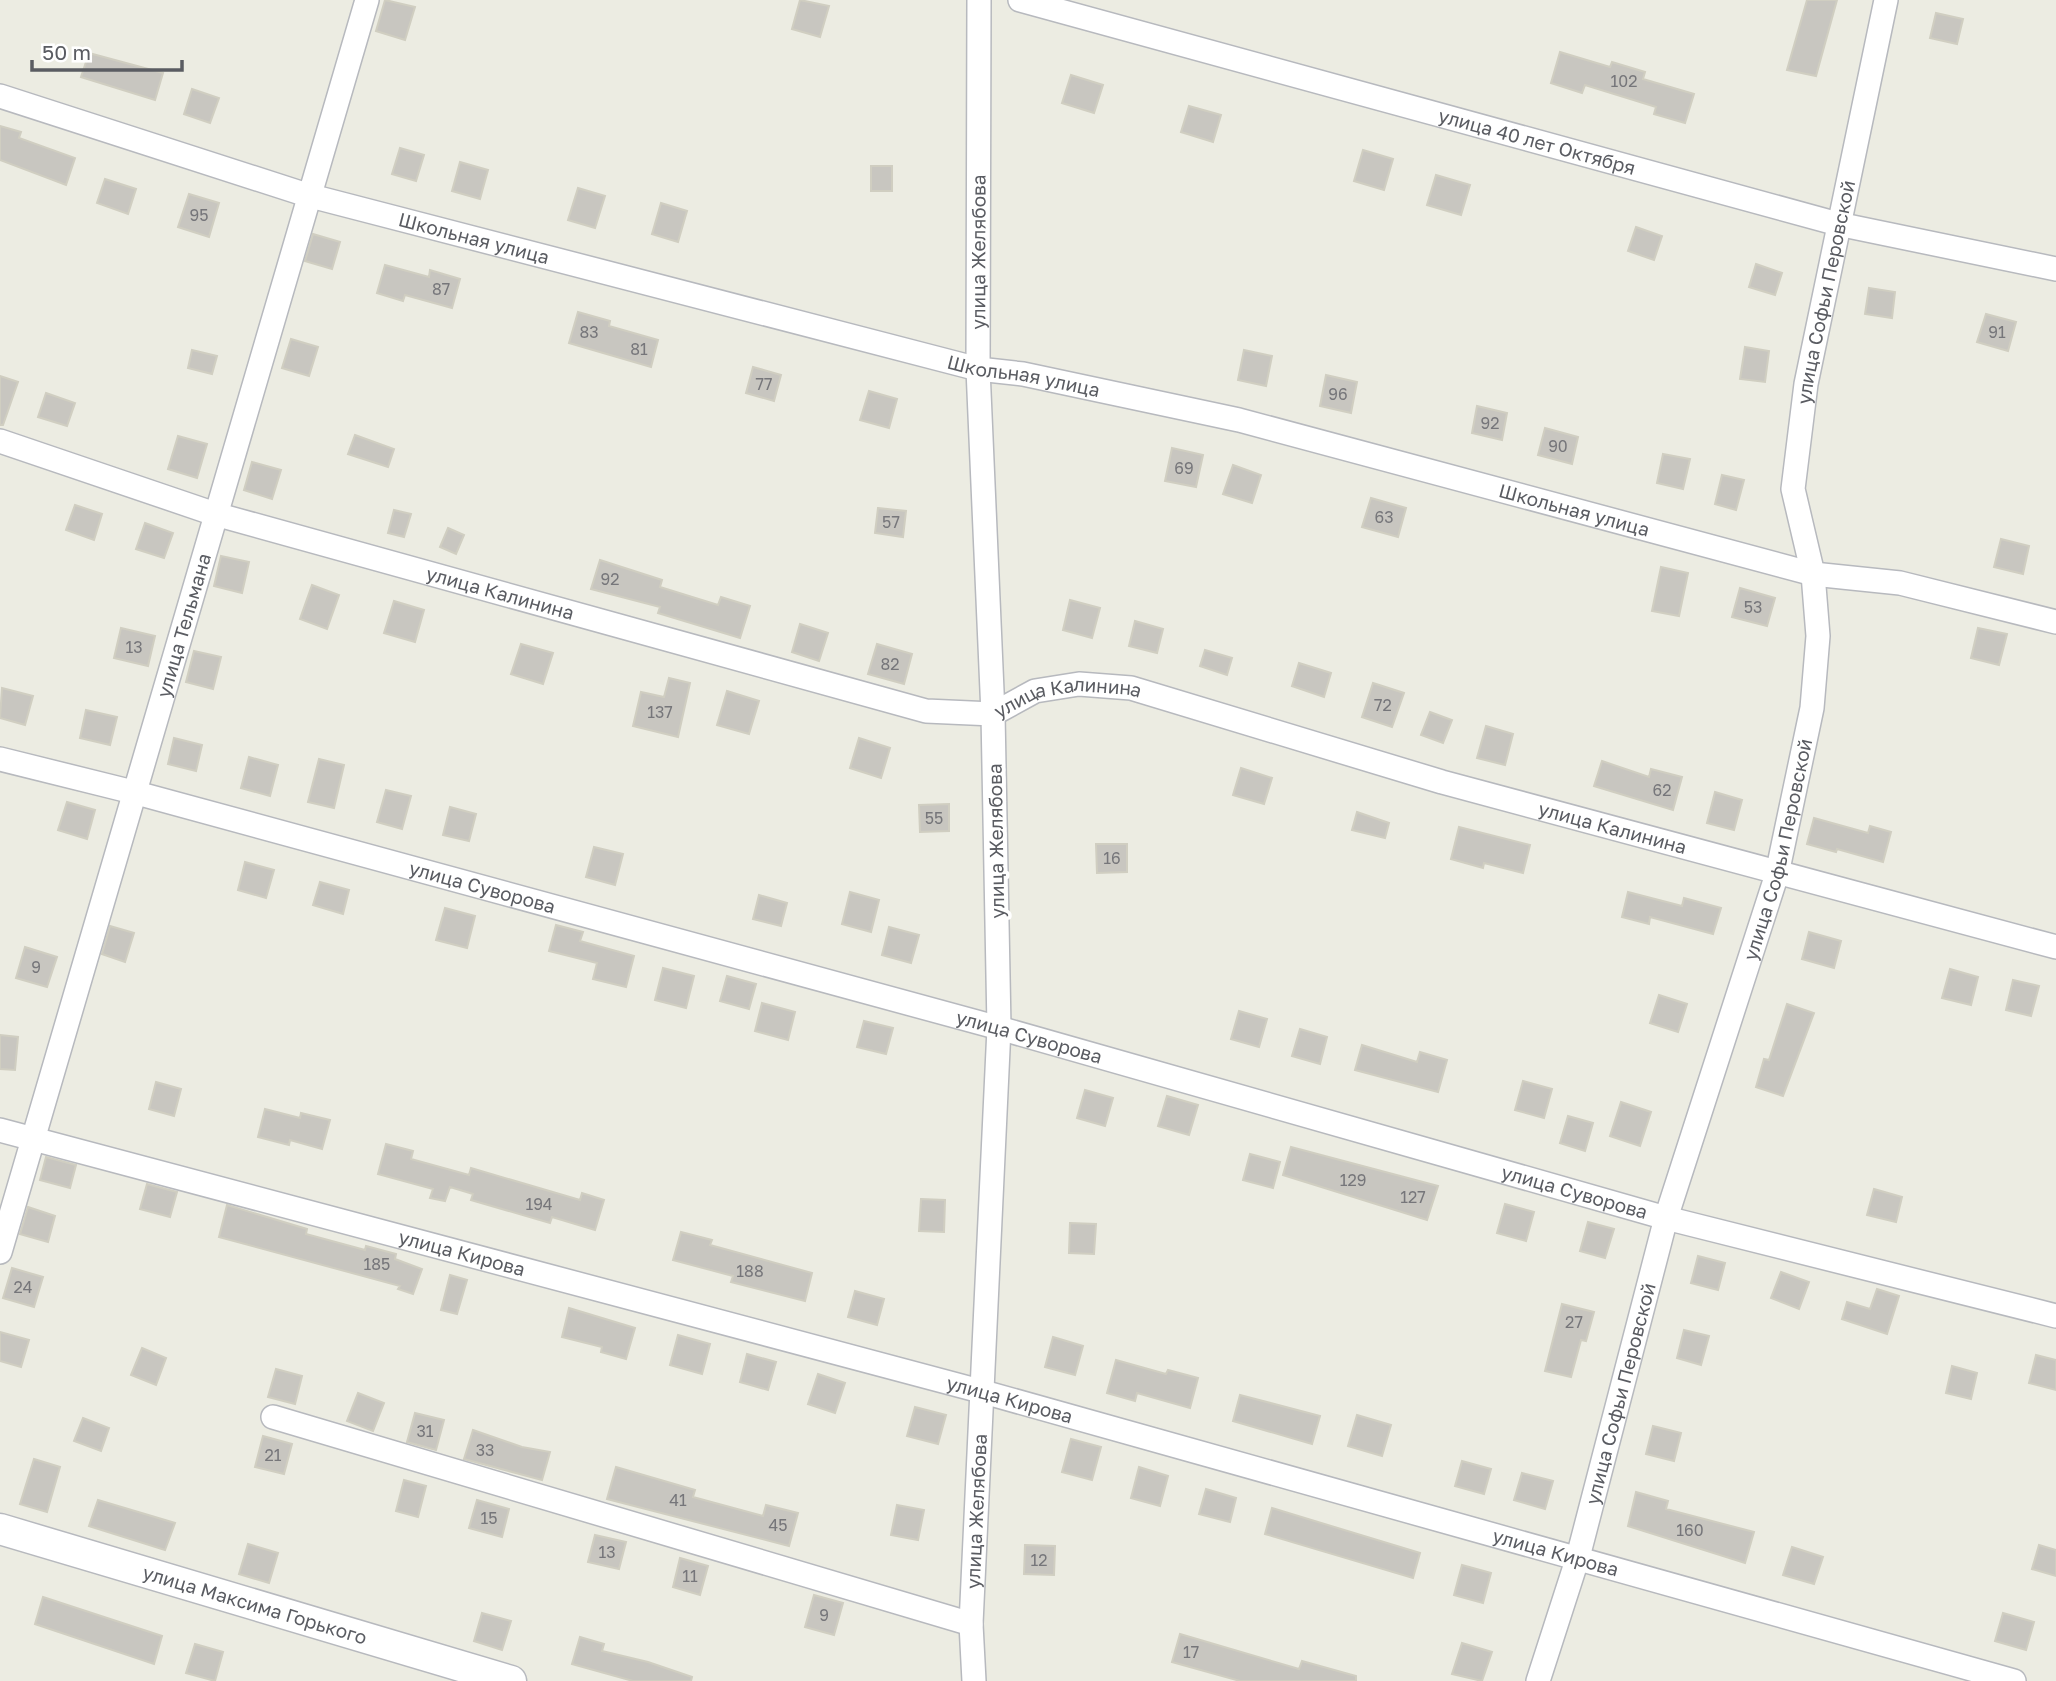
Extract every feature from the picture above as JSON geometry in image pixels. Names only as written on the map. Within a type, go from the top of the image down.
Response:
[{"type":"street","name":"улица Тельмана","points":[[0,1252],[35,1138],[132,792],[367,0]]},
{"type":"street","name":"улица Желябова","points":[[974,1681],[971,1624],[999,1028],[993,714],[978,369],[979,0]]},
{"type":"street","name":"улица 40 лет Октября","points":[[1020,0],[1838,224],[2056,269]]},
{"type":"street","name":"улица Софьи Перовской","points":[[1538,1681],[1578,1557],[1666,1219],[1777,874],[1812,708],[1818,636],[1813,574],[1793,489],[1806,384],[1886,0]]},
{"type":"street","name":"Школьная улица","points":[[0,96],[307,195],[978,369],[1023,374],[1239,420],[1813,574],[1900,583],[2056,622]]},
{"type":"street","name":"улица Калинина","points":[[0,440],[215,514],[926,711],[993,714],[1035,691],[1079,684],[1131,688],[1442,782],[2056,947]]},
{"type":"street","name":"улица Суворова","points":[[0,760],[132,792],[999,1028],[1666,1219],[2056,1316]]},
{"type":"street","name":"улица Кирова","points":[[0,1130],[980,1391],[2014,1681]]},
{"type":"street","points":[[273,1417],[971,1624]]},
{"type":"street","name":"улица Максима Горького","points":[[0,1529],[511,1681]]},
{"type":"building","points":[[385,0],[415,7],[405,40],[376,31]]},
{"type":"building","points":[[800,0],[829,6],[820,37],[792,29]]},
{"type":"building","points":[[1807,0],[1837,0],[1816,76],[1787,70]]},
{"type":"building","points":[[1936,13],[1963,19],[1957,44],[1930,38]]},
{"type":"building","points":[[1560,52],[1610,67],[1612,62],[1645,72],[1643,79],[1694,94],[1685,123],[1654,114],[1656,107],[1585,85],[1582,93],[1551,83]]},
{"type":"building","points":[[89,53],[163,73],[155,100],[81,77]]},
{"type":"building","points":[[1071,75],[1103,85],[1094,113],[1062,103]]},
{"type":"building","points":[[192,89],[219,98],[210,123],[184,114]]},
{"type":"building","points":[[1189,106],[1221,115],[1213,142],[1181,132]]},
{"type":"building","points":[[0,126],[21,132],[19,138],[75,158],[66,185],[0,160]]},
{"type":"building","points":[[400,148],[424,155],[416,181],[392,174]]},
{"type":"building","points":[[1363,150],[1393,159],[1384,190],[1354,181]]},
{"type":"building","points":[[460,162],[488,170],[480,199],[452,191]]},
{"type":"building","points":[[871,166],[892,166],[892,191],[871,191]]},
{"type":"building","points":[[1436,175],[1470,185],[1461,215],[1427,205]]},
{"type":"building","points":[[105,179],[136,189],[128,214],[97,203]]},
{"type":"building","points":[[578,188],[605,196],[595,228],[568,220]]},
{"type":"building","points":[[189,194],[219,203],[209,237],[178,227]]},
{"type":"building","points":[[661,203],[687,211],[678,242],[652,234]]},
{"type":"building","points":[[1636,227],[1662,236],[1654,260],[1628,251]]},
{"type":"building","points":[[313,234],[340,242],[332,269],[305,261]]},
{"type":"building","points":[[1756,264],[1782,273],[1775,295],[1749,287]]},
{"type":"building","points":[[385,265],[429,277],[430,270],[460,279],[452,308],[405,295],[403,301],[377,293]]},
{"type":"building","points":[[1869,288],[1895,292],[1892,318],[1865,314]]},
{"type":"building","points":[[578,312],[610,321],[609,326],[658,340],[651,367],[569,343]]},
{"type":"building","points":[[1986,314],[2016,322],[2008,351],[1977,342]]},
{"type":"building","points":[[291,339],[318,347],[309,376],[282,368]]},
{"type":"building","points":[[1745,347],[1769,351],[1765,382],[1740,379]]},
{"type":"building","points":[[192,350],[217,356],[212,374],[188,368]]},
{"type":"building","points":[[1244,350],[1272,356],[1266,386],[1238,380]]},
{"type":"building","points":[[753,367],[781,375],[774,401],[746,393]]},
{"type":"building","points":[[1326,375],[1357,382],[1351,413],[1320,406]]},
{"type":"building","points":[[0,376],[18,382],[3,425],[0,425]]},
{"type":"building","points":[[869,391],[897,399],[889,428],[860,420]]},
{"type":"building","points":[[46,393],[75,403],[67,426],[38,417]]},
{"type":"building","points":[[1477,406],[1507,413],[1502,440],[1472,433]]},
{"type":"building","points":[[1545,428],[1578,437],[1572,464],[1538,455]]},
{"type":"building","points":[[355,435],[394,449],[388,467],[348,454]]},
{"type":"building","points":[[178,436],[207,444],[197,478],[168,469]]},
{"type":"building","points":[[1172,448],[1203,455],[1196,487],[1165,481]]},
{"type":"building","points":[[1663,454],[1690,459],[1683,489],[1657,483]]},
{"type":"building","points":[[252,462],[281,470],[272,499],[244,490]]},
{"type":"building","points":[[1233,465],[1261,475],[1252,503],[1223,494]]},
{"type":"building","points":[[1722,475],[1744,480],[1736,510],[1715,504]]},
{"type":"building","points":[[1371,498],[1406,508],[1398,537],[1362,527]]},
{"type":"building","points":[[75,505],[102,514],[94,540],[66,530]]},
{"type":"building","points":[[878,508],[906,511],[903,537],[875,533]]},
{"type":"building","points":[[394,510],[411,514],[404,537],[388,533]]},
{"type":"building","points":[[145,523],[173,533],[164,558],[136,549]]},
{"type":"building","points":[[448,528],[464,535],[456,554],[440,547]]},
{"type":"building","points":[[2001,539],[2029,546],[2023,574],[1994,567]]},
{"type":"building","points":[[221,556],[249,562],[242,593],[214,586]]},
{"type":"building","points":[[600,560],[662,580],[660,587],[718,605],[721,597],[750,606],[740,638],[658,613],[660,607],[591,589]]},
{"type":"building","points":[[1661,567],[1688,573],[1679,616],[1652,611]]},
{"type":"building","points":[[312,585],[339,595],[327,629],[300,619]]},
{"type":"building","points":[[1740,588],[1775,598],[1767,626],[1732,617]]},
{"type":"building","points":[[1070,600],[1100,608],[1092,638],[1063,630]]},
{"type":"building","points":[[394,601],[424,610],[415,642],[384,633]]},
{"type":"building","points":[[1135,621],[1163,629],[1157,653],[1129,646]]},
{"type":"building","points":[[800,624],[828,633],[819,661],[792,652]]},
{"type":"building","points":[[121,628],[155,636],[148,666],[114,658]]},
{"type":"building","points":[[1978,628],[2007,634],[1999,665],[1971,658]]},
{"type":"building","points":[[521,644],[553,653],[543,684],[511,674]]},
{"type":"building","points":[[877,644],[912,654],[904,684],[868,674]]},
{"type":"building","points":[[1205,650],[1232,658],[1227,675],[1200,666]]},
{"type":"building","points":[[194,651],[221,657],[213,689],[186,682]]},
{"type":"building","points":[[1299,663],[1331,673],[1324,697],[1292,686]]},
{"type":"building","points":[[669,678],[690,683],[678,737],[633,726],[641,692],[664,697]]},
{"type":"building","points":[[1373,683],[1404,693],[1392,727],[1362,717]]},
{"type":"building","points":[[2,688],[33,696],[25,725],[0,718]]},
{"type":"building","points":[[727,691],[759,701],[749,734],[717,725]]},
{"type":"building","points":[[86,710],[117,717],[110,745],[80,738]]},
{"type":"building","points":[[1430,712],[1452,720],[1443,743],[1421,735]]},
{"type":"building","points":[[1486,726],[1513,734],[1505,765],[1477,758]]},
{"type":"building","points":[[174,738],[202,745],[196,771],[168,764]]},
{"type":"building","points":[[859,738],[890,748],[881,778],[850,768]]},
{"type":"building","points":[[249,757],[278,765],[270,796],[241,788]]},
{"type":"building","points":[[319,759],[344,765],[334,808],[308,802]]},
{"type":"building","points":[[1602,761],[1649,777],[1651,769],[1682,777],[1673,810],[1594,786]]},
{"type":"building","points":[[1241,768],[1272,778],[1264,804],[1233,795]]},
{"type":"building","points":[[386,790],[411,796],[402,829],[377,822]]},
{"type":"building","points":[[1715,792],[1742,800],[1734,830],[1707,823]]},
{"type":"building","points":[[67,802],[95,810],[87,839],[58,830]]},
{"type":"building","points":[[949,804],[949,831],[920,832],[919,805]]},
{"type":"building","points":[[450,807],[476,814],[469,841],[443,835]]},
{"type":"building","points":[[1357,812],[1389,823],[1385,838],[1352,830]]},
{"type":"building","points":[[1814,818],[1868,833],[1870,826],[1891,832],[1883,862],[1807,844]]},
{"type":"building","points":[[1459,827],[1530,845],[1523,873],[1484,863],[1483,868],[1451,859]]},
{"type":"building","points":[[1096,844],[1127,844],[1127,872],[1097,873]]},
{"type":"building","points":[[594,847],[623,854],[615,885],[586,877]]},
{"type":"building","points":[[245,862],[274,870],[266,898],[238,890]]},
{"type":"building","points":[[320,882],[349,890],[343,914],[313,905]]},
{"type":"building","points":[[850,892],[879,900],[871,932],[842,924]]},
{"type":"building","points":[[1628,892],[1682,906],[1684,898],[1721,908],[1713,934],[1650,917],[1649,924],[1622,917]]},
{"type":"building","points":[[759,895],[787,903],[781,926],[753,919]]},
{"type":"building","points":[[445,908],[475,916],[467,948],[436,940]]},
{"type":"building","points":[[556,925],[583,932],[580,941],[634,956],[626,987],[593,979],[597,963],[549,951]]},
{"type":"building","points":[[110,926],[134,933],[125,962],[102,954]]},
{"type":"building","points":[[889,927],[919,935],[911,963],[882,955]]},
{"type":"building","points":[[1809,932],[1841,941],[1834,968],[1802,959]]},
{"type":"building","points":[[25,947],[57,957],[47,987],[16,978]]},
{"type":"building","points":[[663,968],[694,976],[686,1008],[655,1000]]},
{"type":"building","points":[[1950,969],[1978,977],[1971,1005],[1942,998]]},
{"type":"building","points":[[727,976],[756,984],[749,1009],[720,1001]]},
{"type":"building","points":[[2013,980],[2039,986],[2031,1016],[2006,1010]]},
{"type":"building","points":[[1659,995],[1687,1004],[1678,1032],[1650,1023]]},
{"type":"building","points":[[762,1003],[795,1012],[788,1040],[755,1031]]},
{"type":"building","points":[[1787,1004],[1814,1013],[1783,1096],[1756,1087],[1764,1059],[1769,1060]]},
{"type":"building","points":[[1239,1011],[1267,1019],[1259,1047],[1231,1039]]},
{"type":"building","points":[[864,1021],[893,1028],[886,1054],[857,1047]]},
{"type":"building","points":[[1300,1029],[1327,1037],[1320,1064],[1292,1056]]},
{"type":"building","points":[[0,1035],[18,1037],[15,1070],[0,1069]]},
{"type":"building","points":[[1362,1045],[1417,1062],[1420,1052],[1447,1060],[1438,1092],[1355,1070]]},
{"type":"building","points":[[1523,1081],[1552,1089],[1544,1118],[1515,1110]]},
{"type":"building","points":[[156,1082],[181,1089],[174,1116],[149,1109]]},
{"type":"building","points":[[1085,1090],[1113,1098],[1105,1126],[1077,1118]]},
{"type":"building","points":[[1167,1096],[1198,1105],[1189,1135],[1158,1126]]},
{"type":"building","points":[[1621,1102],[1651,1112],[1640,1146],[1610,1136]]},
{"type":"building","points":[[265,1109],[300,1118],[301,1113],[330,1120],[322,1149],[290,1140],[289,1145],[258,1137]]},
{"type":"building","points":[[1568,1116],[1593,1123],[1585,1151],[1560,1143]]},
{"type":"building","points":[[386,1144],[413,1151],[411,1159],[469,1175],[471,1168],[580,1200],[582,1193],[604,1200],[595,1230],[552,1217],[550,1223],[471,1200],[473,1194],[450,1187],[445,1201],[430,1198],[433,1189],[378,1174]]},
{"type":"building","points":[[1291,1147],[1438,1186],[1427,1220],[1283,1175]]},
{"type":"building","points":[[1250,1154],[1280,1162],[1273,1188],[1243,1180]]},
{"type":"building","points":[[46,1157],[76,1165],[70,1188],[40,1180]]},
{"type":"building","points":[[147,1184],[177,1192],[170,1217],[140,1209]]},
{"type":"building","points":[[1874,1189],[1902,1197],[1896,1222],[1867,1215]]},
{"type":"building","points":[[921,1199],[945,1200],[944,1232],[919,1231]]},
{"type":"building","points":[[1505,1204],[1534,1212],[1526,1241],[1497,1233]]},
{"type":"building","points":[[227,1205],[307,1229],[306,1234],[365,1250],[366,1246],[396,1254],[395,1259],[422,1269],[413,1294],[398,1289],[400,1286],[219,1237]]},
{"type":"building","points":[[28,1207],[55,1216],[48,1242],[20,1234]]},
{"type":"building","points":[[1588,1222],[1614,1229],[1605,1258],[1580,1251]]},
{"type":"building","points":[[1070,1223],[1096,1224],[1094,1254],[1069,1253]]},
{"type":"building","points":[[681,1232],[712,1240],[710,1245],[812,1273],[805,1301],[731,1282],[733,1276],[673,1260]]},
{"type":"building","points":[[1698,1256],[1725,1263],[1718,1290],[1691,1283]]},
{"type":"building","points":[[12,1268],[43,1277],[34,1307],[3,1298]]},
{"type":"building","points":[[1781,1272],[1809,1282],[1799,1309],[1771,1298]]},
{"type":"building","points":[[450,1275],[467,1280],[457,1314],[441,1310]]},
{"type":"building","points":[[1877,1289],[1899,1296],[1887,1334],[1842,1319],[1847,1302],[1870,1309]]},
{"type":"building","points":[[855,1291],[884,1299],[877,1325],[848,1317]]},
{"type":"building","points":[[1562,1304],[1594,1312],[1586,1341],[1581,1340],[1571,1377],[1545,1371]]},
{"type":"building","points":[[569,1308],[635,1328],[626,1359],[601,1352],[602,1347],[562,1337]]},
{"type":"building","points":[[1684,1330],[1709,1336],[1701,1365],[1677,1358]]},
{"type":"building","points":[[0,1332],[29,1340],[21,1367],[0,1361]]},
{"type":"building","points":[[678,1335],[710,1344],[702,1374],[670,1365]]},
{"type":"building","points":[[1053,1337],[1083,1346],[1075,1375],[1045,1367]]},
{"type":"building","points":[[142,1348],[166,1358],[156,1385],[131,1375]]},
{"type":"building","points":[[747,1354],[776,1362],[768,1390],[740,1382]]},
{"type":"building","points":[[2036,1355],[2056,1360],[2056,1390],[2029,1383]]},
{"type":"building","points":[[1116,1360],[1166,1374],[1168,1370],[1198,1378],[1190,1408],[1137,1393],[1135,1401],[1107,1393]]},
{"type":"building","points":[[1952,1366],[1977,1373],[1971,1399],[1946,1393]]},
{"type":"building","points":[[276,1369],[302,1376],[295,1404],[268,1397]]},
{"type":"building","points":[[818,1374],[845,1383],[835,1413],[808,1404]]},
{"type":"building","points":[[358,1393],[384,1403],[373,1431],[347,1421]]},
{"type":"building","points":[[1240,1395],[1320,1416],[1312,1444],[1233,1421]]},
{"type":"building","points":[[915,1407],[946,1415],[938,1444],[907,1436]]},
{"type":"building","points":[[415,1413],[444,1420],[436,1450],[407,1442]]},
{"type":"building","points":[[1357,1415],[1391,1425],[1382,1456],[1348,1446]]},
{"type":"building","points":[[83,1418],[109,1428],[101,1451],[74,1441]]},
{"type":"building","points":[[1653,1426],[1681,1433],[1674,1461],[1646,1454]]},
{"type":"building","points":[[473,1430],[522,1447],[550,1452],[542,1480],[464,1459]]},
{"type":"building","points":[[263,1436],[292,1444],[284,1474],[255,1467]]},
{"type":"building","points":[[1071,1439],[1101,1447],[1092,1480],[1062,1472]]},
{"type":"building","points":[[34,1459],[60,1467],[47,1512],[20,1504]]},
{"type":"building","points":[[1462,1461],[1491,1469],[1484,1494],[1455,1486]]},
{"type":"building","points":[[616,1467],[695,1490],[693,1497],[763,1516],[766,1505],[798,1513],[789,1546],[607,1499]]},
{"type":"building","points":[[1139,1467],[1168,1476],[1160,1506],[1131,1498]]},
{"type":"building","points":[[1522,1473],[1553,1481],[1545,1509],[1514,1500]]},
{"type":"building","points":[[404,1480],[426,1486],[418,1517],[396,1511]]},
{"type":"building","points":[[1206,1489],[1236,1498],[1230,1522],[1199,1514]]},
{"type":"building","points":[[1636,1492],[1668,1501],[1666,1509],[1754,1532],[1745,1563],[1628,1526]]},
{"type":"building","points":[[98,1500],[175,1523],[165,1550],[89,1526]]},
{"type":"building","points":[[477,1500],[509,1509],[502,1537],[469,1528]]},
{"type":"building","points":[[897,1505],[924,1510],[918,1540],[891,1535]]},
{"type":"building","points":[[1272,1508],[1420,1553],[1413,1578],[1265,1534]]},
{"type":"building","points":[[595,1535],[626,1542],[619,1569],[588,1562]]},
{"type":"building","points":[[248,1544],[278,1553],[269,1583],[239,1574]]},
{"type":"building","points":[[1025,1545],[1055,1546],[1054,1575],[1024,1574]]},
{"type":"building","points":[[2039,1545],[2056,1550],[2056,1576],[2032,1569]]},
{"type":"building","points":[[1792,1547],[1823,1557],[1814,1584],[1783,1575]]},
{"type":"building","points":[[680,1558],[708,1566],[700,1595],[673,1587]]},
{"type":"building","points":[[1462,1565],[1491,1573],[1483,1603],[1454,1595]]},
{"type":"building","points":[[814,1595],[843,1603],[834,1635],[805,1627]]},
{"type":"building","points":[[43,1597],[162,1636],[154,1664],[35,1624]]},
{"type":"building","points":[[482,1613],[511,1621],[502,1650],[474,1641]]},
{"type":"building","points":[[2003,1613],[2034,1622],[2026,1650],[1995,1641]]},
{"type":"building","points":[[1180,1634],[1299,1669],[1302,1661],[1356,1676],[1356,1681],[1240,1681],[1172,1662]]},
{"type":"building","points":[[580,1637],[604,1644],[602,1651],[648,1662],[692,1677],[691,1681],[633,1681],[572,1664]]},
{"type":"building","points":[[1462,1643],[1492,1652],[1482,1681],[1452,1674]]},
{"type":"building","points":[[195,1644],[223,1652],[215,1681],[186,1673]]}]
